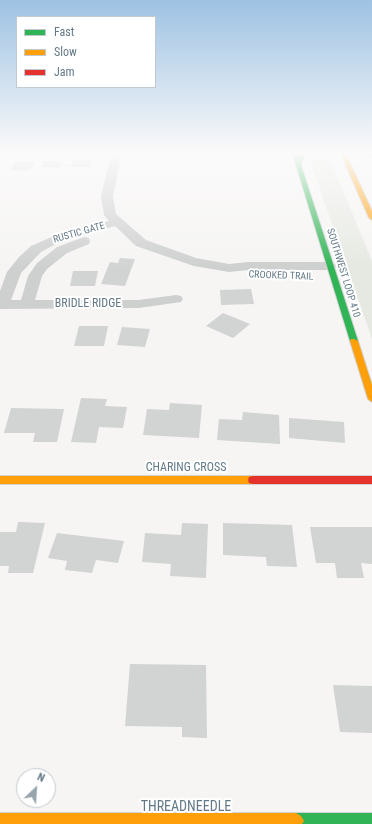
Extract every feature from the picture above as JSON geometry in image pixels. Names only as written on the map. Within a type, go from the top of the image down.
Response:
[{"type":"main road","name":"SOUTHWEST LOOP 410","points":[[306,190],[372,399]]},
{"type":"main road","points":[[359,190],[372,218]]},
{"type":"main road","name":"CHARING CROSS","points":[[0,480],[372,480]]},
{"type":"main road","name":"THREADNEEDLE","points":[[0,821],[372,821]]},
{"type":"street","name":"CROOKED TRAIL","points":[[108,190],[107,196],[110,215],[142,243],[163,252],[194,262],[229,268],[246,276],[275,278],[331,272]]},
{"type":"street","name":"RUSTIC GATE","points":[[28,304],[37,273],[52,257],[64,249],[123,226]]},
{"type":"street","name":"RUSTIC GATE","points":[[1,305],[14,272],[21,262],[36,249],[68,234],[123,226]]},
{"type":"street","name":"BRIDLE RIDGE","points":[[1,305],[139,304],[176,299]]},
{"type":"shaded area","points":[[320,190],[343,190],[372,261],[372,339]]},
{"type":"building","points":[[120,258],[135,259],[125,286],[101,284],[110,262],[118,263]]},
{"type":"building","points":[[73,271],[98,271],[95,286],[70,286]]},
{"type":"building","points":[[251,289],[254,304],[221,305],[220,290]]},
{"type":"building","points":[[223,313],[250,324],[233,338],[206,326]]},
{"type":"building","points":[[79,326],[108,326],[104,346],[74,346]]},
{"type":"building","points":[[122,327],[150,329],[145,347],[117,345]]},
{"type":"building","points":[[81,398],[107,399],[105,406],[127,407],[123,428],[99,427],[96,443],[71,442]]},
{"type":"building","points":[[170,403],[202,405],[199,438],[143,435],[147,409],[169,410]]},
{"type":"building","points":[[11,408],[64,409],[57,442],[33,442],[35,433],[4,433]]},
{"type":"building","points":[[243,412],[279,415],[280,444],[217,440],[219,419],[242,420]]},
{"type":"building","points":[[289,418],[344,422],[345,443],[289,438]]},
{"type":"building","points":[[18,522],[45,523],[33,573],[8,573],[9,566],[0,566],[0,532],[16,532]]},
{"type":"building","points":[[182,523],[208,524],[206,578],[170,576],[171,564],[142,562],[145,533],[181,535]]},
{"type":"building","points":[[223,523],[292,525],[297,567],[267,566],[266,557],[223,555]]},
{"type":"building","points":[[310,527],[372,527],[372,564],[361,563],[364,578],[337,578],[335,563],[316,563]]},
{"type":"building","points":[[57,533],[124,541],[118,563],[96,560],[92,573],[65,570],[67,561],[48,558]]},
{"type":"building","points":[[130,664],[206,665],[207,738],[182,737],[182,727],[125,726]]},
{"type":"building","points":[[333,685],[372,686],[372,733],[340,732]]},
{"type":"traffic: fast","points":[[306,190],[354,341]]},
{"type":"traffic: fast","points":[[296,821],[372,821]]},
{"type":"traffic: slow","points":[[359,190],[372,218]]},
{"type":"traffic: slow","points":[[354,341],[372,399]]},
{"type":"traffic: slow","points":[[0,480],[253,480]]},
{"type":"traffic: slow","points":[[0,821],[296,821]]},
{"type":"traffic: jam","points":[[253,480],[372,480]]}]
